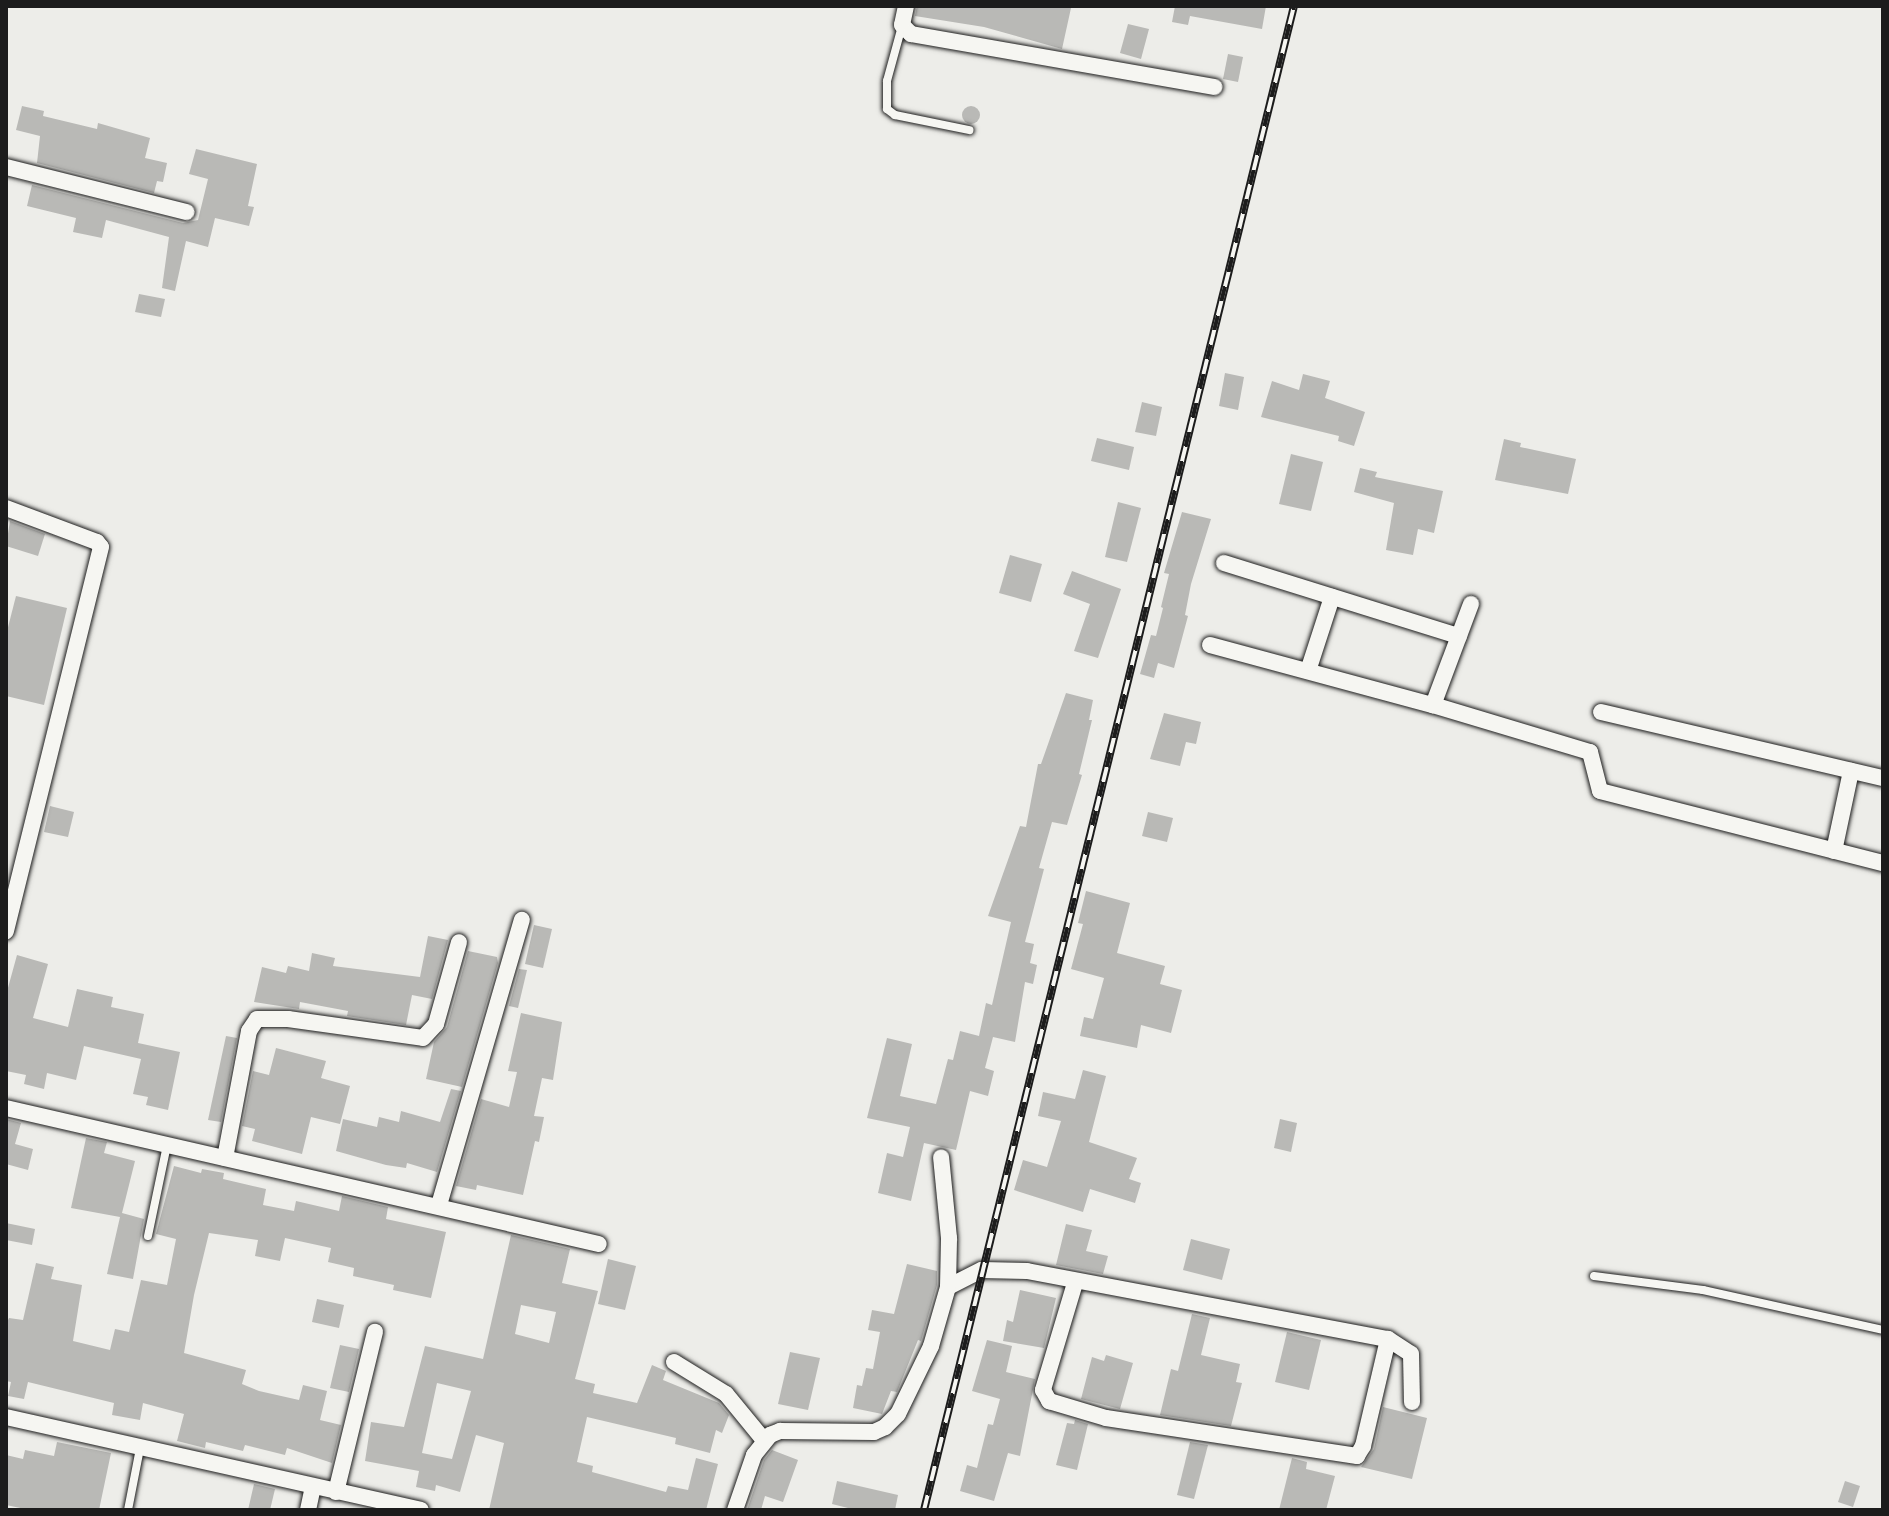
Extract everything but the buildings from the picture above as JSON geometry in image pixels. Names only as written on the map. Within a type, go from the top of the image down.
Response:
[{"type":"street","points":[[906,6],[902,25],[911,34],[1214,87]]},
{"type":"street","points":[[6,167],[186,212]]},
{"type":"street","points":[[6,508],[97,542],[101,547],[6,931]]},
{"type":"street","points":[[1224,563],[1459,636]]},
{"type":"street","points":[[1308,671],[1332,597]]},
{"type":"street","points":[[1433,705],[1471,604]]},
{"type":"street","points":[[1210,645],[1433,705],[1590,752],[1600,791],[1883,863]]},
{"type":"street","points":[[1601,712],[1883,778]]},
{"type":"street","points":[[1834,851],[1851,771]]},
{"type":"street","points":[[439,1205],[522,920]]},
{"type":"street","points":[[225,1158],[249,1031],[257,1019],[288,1019],[423,1038],[436,1024],[459,942]]},
{"type":"street","points":[[6,1108],[599,1244]]},
{"type":"street","points":[[735,1510],[763,1439],[780,1431],[856,1435],[885,1427],[907,1399],[931,1346],[948,1287],[949,1238],[941,1157]]},
{"type":"street","points":[[948,1287],[982,1270],[1027,1271],[1075,1283],[1388,1339],[1411,1354],[1412,1402]]},
{"type":"street","points":[[1075,1283],[1043,1390],[1049,1401],[1106,1418],[1357,1456],[1363,1446],[1388,1339]]},
{"type":"street","points":[[336,1492],[375,1332]]},
{"type":"street","points":[[674,1362],[726,1394],[763,1439]]},
{"type":"street","points":[[6,1417],[421,1510]]},
{"type":"street","points":[[308,1510],[313,1487]]},
{"type":"lane","points":[[902,25],[887,81],[887,109],[895,115],[969,130]]},
{"type":"lane","points":[[148,1236],[167,1145]]},
{"type":"lane","points":[[1594,1276],[1703,1290],[1883,1330]]},
{"type":"lane","points":[[128,1510],[140,1448]]},
{"type":"railway","points":[[924,1510],[1294,6]]}]
